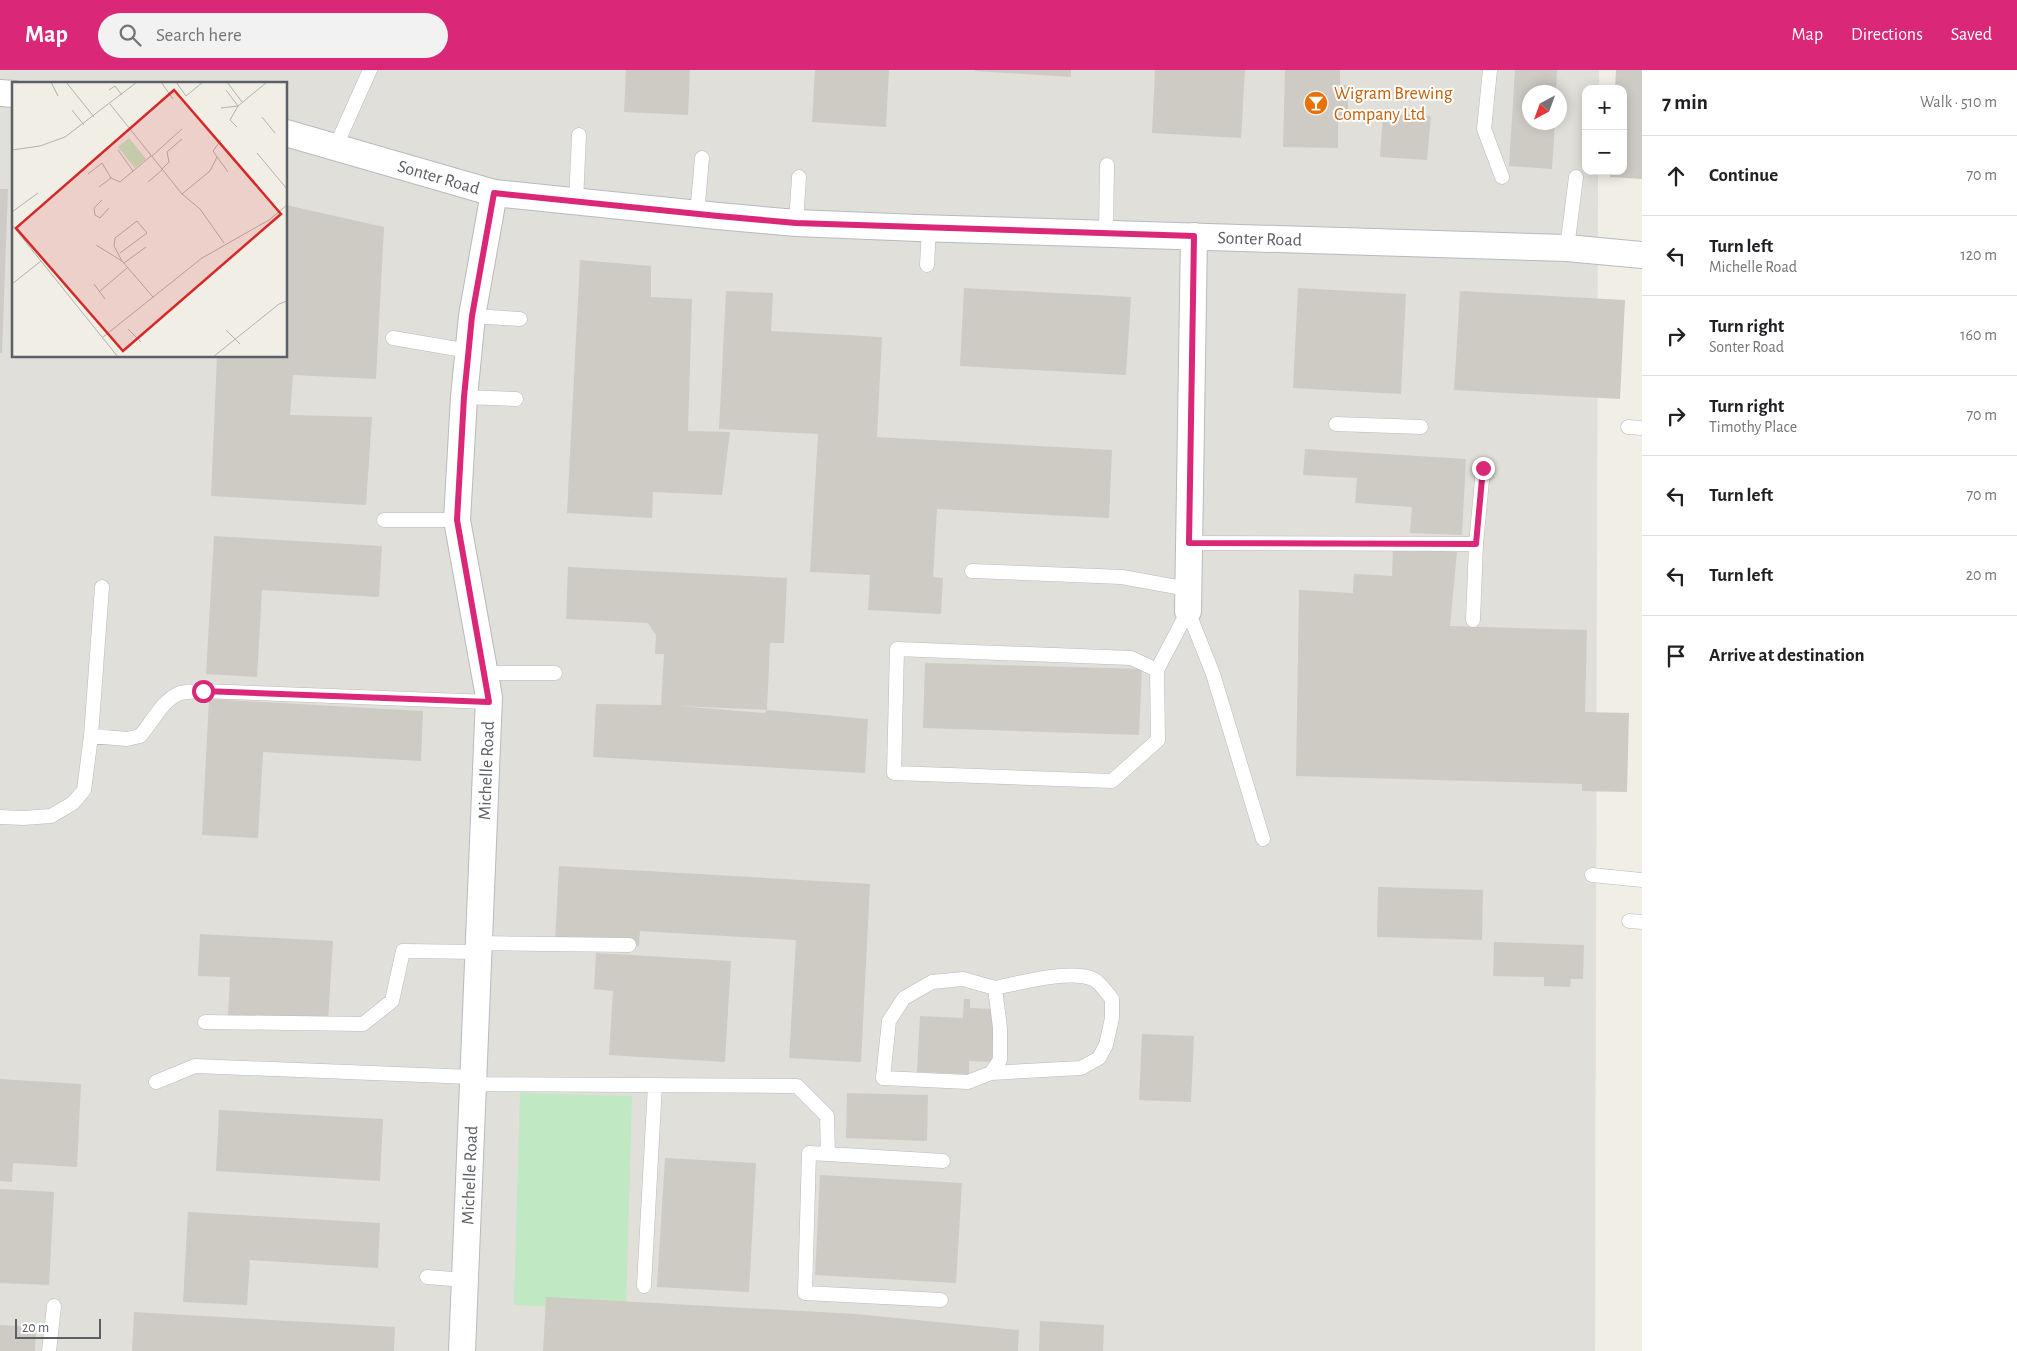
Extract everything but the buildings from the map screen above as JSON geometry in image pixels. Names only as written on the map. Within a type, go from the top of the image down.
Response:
[{"type":"street","name":"Sonter Road","points":[[288,134],[494,193],[796,223],[1567,248],[1642,255]]},
{"type":"street","name":"Michelle Road","points":[[462,1351],[489,702],[457,520],[464,397],[472,316],[494,193]]},
{"type":"street","points":[[1188,600],[1194,236]]},
{"type":"lane","points":[[335,148],[370,70]]},
{"type":"lane","points":[[1490,70],[1484,129],[1502,177]]},
{"type":"lane","points":[[576,202],[578,135]]},
{"type":"lane","points":[[697,214],[702,158]]},
{"type":"lane","points":[[1106,233],[1107,165]]},
{"type":"lane","points":[[796,223],[799,177]]},
{"type":"lane","points":[[1567,248],[1576,177]]},
{"type":"lane","points":[[927,264],[929,228]]},
{"type":"lane","points":[[472,316],[520,319]]},
{"type":"lane","points":[[393,338],[469,351]]},
{"type":"lane","points":[[464,397],[516,399]]},
{"type":"lane","points":[[1336,424],[1420,427]]},
{"type":"lane","points":[[1473,620],[1476,544],[1483,468]]},
{"type":"lane","points":[[384,520],[457,520]]},
{"type":"lane","points":[[1189,543],[1476,544]]},
{"type":"lane","points":[[972,571],[1122,577],[1188,600]]},
{"type":"lane","points":[[0,817],[51,816],[73,803],[84,790],[91,736],[102,587]]},
{"type":"lane","points":[[1157,670],[1131,658],[897,649],[894,773],[1112,781],[1158,740],[1157,670],[1188,600]]},
{"type":"lane","points":[[1188,600],[1213,674],[1263,839]]},
{"type":"lane","points":[[484,673],[555,673]]},
{"type":"lane","points":[[91,736],[127,739],[140,736],[159,711],[173,698],[180,693],[203,691],[489,702]]},
{"type":"lane","points":[[1592,875],[1642,880]]},
{"type":"lane","points":[[205,1022],[364,1024],[392,1001],[403,951],[630,945]]},
{"type":"lane","points":[[1075,975],[1094,979],[1112,999],[1112,1018],[1106,1045],[1099,1058],[1080,1068],[991,1073],[968,1082],[883,1078],[889,1021],[904,998],[932,982],[963,978],[995,988],[1075,975]]},
{"type":"lane","points":[[991,1073],[1000,1060],[1000,1028],[995,988]]},
{"type":"lane","points":[[156,1082],[196,1066],[472,1080],[655,1085],[797,1086],[827,1116],[828,1154]]},
{"type":"lane","points":[[644,1286],[655,1085]]},
{"type":"lane","points":[[941,1300],[806,1293],[809,1153],[943,1161]]},
{"type":"lane","points":[[427,1277],[465,1280]]},
{"type":"lane","points":[[49,1351],[54,1306]]},
{"type":"shaded area","points":[[0,70],[1599,70],[1599,85],[1582,85],[1582,175],[1598,175],[1595,1351],[0,1351]]},
{"type":"green space","points":[[520,1093],[632,1096],[626,1308],[514,1305]]},
{"type":"place","name":"Wigram Brewing Company Ltd","points":[[1316,103]]},
{"type":"route","points":[[203,691],[489,702],[457,520],[464,397],[472,316],[494,193],[796,223],[1194,236],[1189,543],[1476,544],[1483,468]]}]
